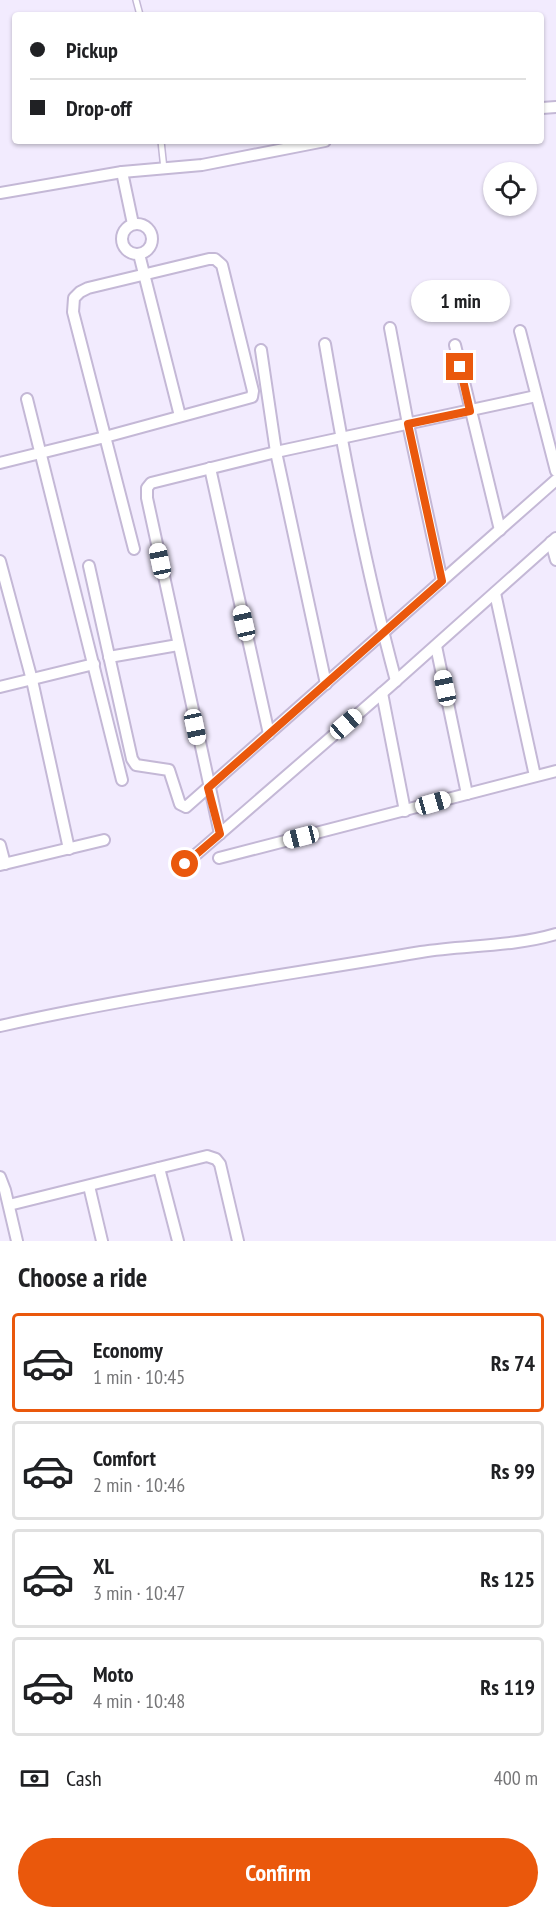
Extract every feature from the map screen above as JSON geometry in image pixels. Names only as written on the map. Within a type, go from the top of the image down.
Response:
[{"type":"street","points":[[0,193],[70,179],[202,165],[310,144]]},
{"type":"street","points":[[122,172],[133,224]]},
{"type":"street","points":[[133,224],[144,225],[153,239],[149,249],[139,254],[126,249],[122,240],[125,230],[133,224]]},
{"type":"street","points":[[139,254],[180,416]]},
{"type":"street","points":[[0,463],[105,437],[252,397],[253,391],[222,265],[215,259],[88,288],[74,298],[72,312],[105,437],[134,549]]},
{"type":"street","points":[[390,328],[442,581]]},
{"type":"street","points":[[520,332],[556,471]]},
{"type":"street","points":[[325,344],[341,439],[383,634],[396,681]]},
{"type":"street","points":[[455,345],[500,530]]},
{"type":"street","points":[[261,350],[276,452],[326,684]]},
{"type":"street","points":[[220,834],[208,788],[147,498],[147,488],[157,480],[536,396]]},
{"type":"street","points":[[27,399],[122,780]]},
{"type":"street","points":[[210,468],[269,734]]},
{"type":"street","points":[[89,566],[132,759],[136,765],[169,770],[182,807],[189,806],[556,480]]},
{"type":"street","points":[[554,540],[556,560]]},
{"type":"street","points":[[185,864],[554,540]]},
{"type":"street","points":[[0,561],[32,680],[69,849]]},
{"type":"street","points":[[495,593],[535,776]]},
{"type":"street","points":[[110,657],[178,645]]},
{"type":"street","points":[[436,646],[467,794]]},
{"type":"street","points":[[0,687],[94,664]]},
{"type":"street","points":[[382,693],[405,811]]},
{"type":"street","points":[[219,858],[556,771]]},
{"type":"street","points":[[0,844],[2,865],[104,840]]},
{"type":"street","points":[[0,1026],[176,991],[425,951],[500,944],[556,934]]},
{"type":"street","points":[[9,1205],[207,1156],[216,1159],[220,1164],[238,1241]]},
{"type":"street","points":[[159,1168],[178,1241]]},
{"type":"street","points":[[0,1177],[17,1241]]},
{"type":"street","points":[[89,1186],[102,1241]]},
{"type":"lane","points":[[160,144],[164,169]]},
{"type":"route","points":[[185,864],[220,834],[208,788],[442,581],[408,424],[470,411],[460,367]]}]
